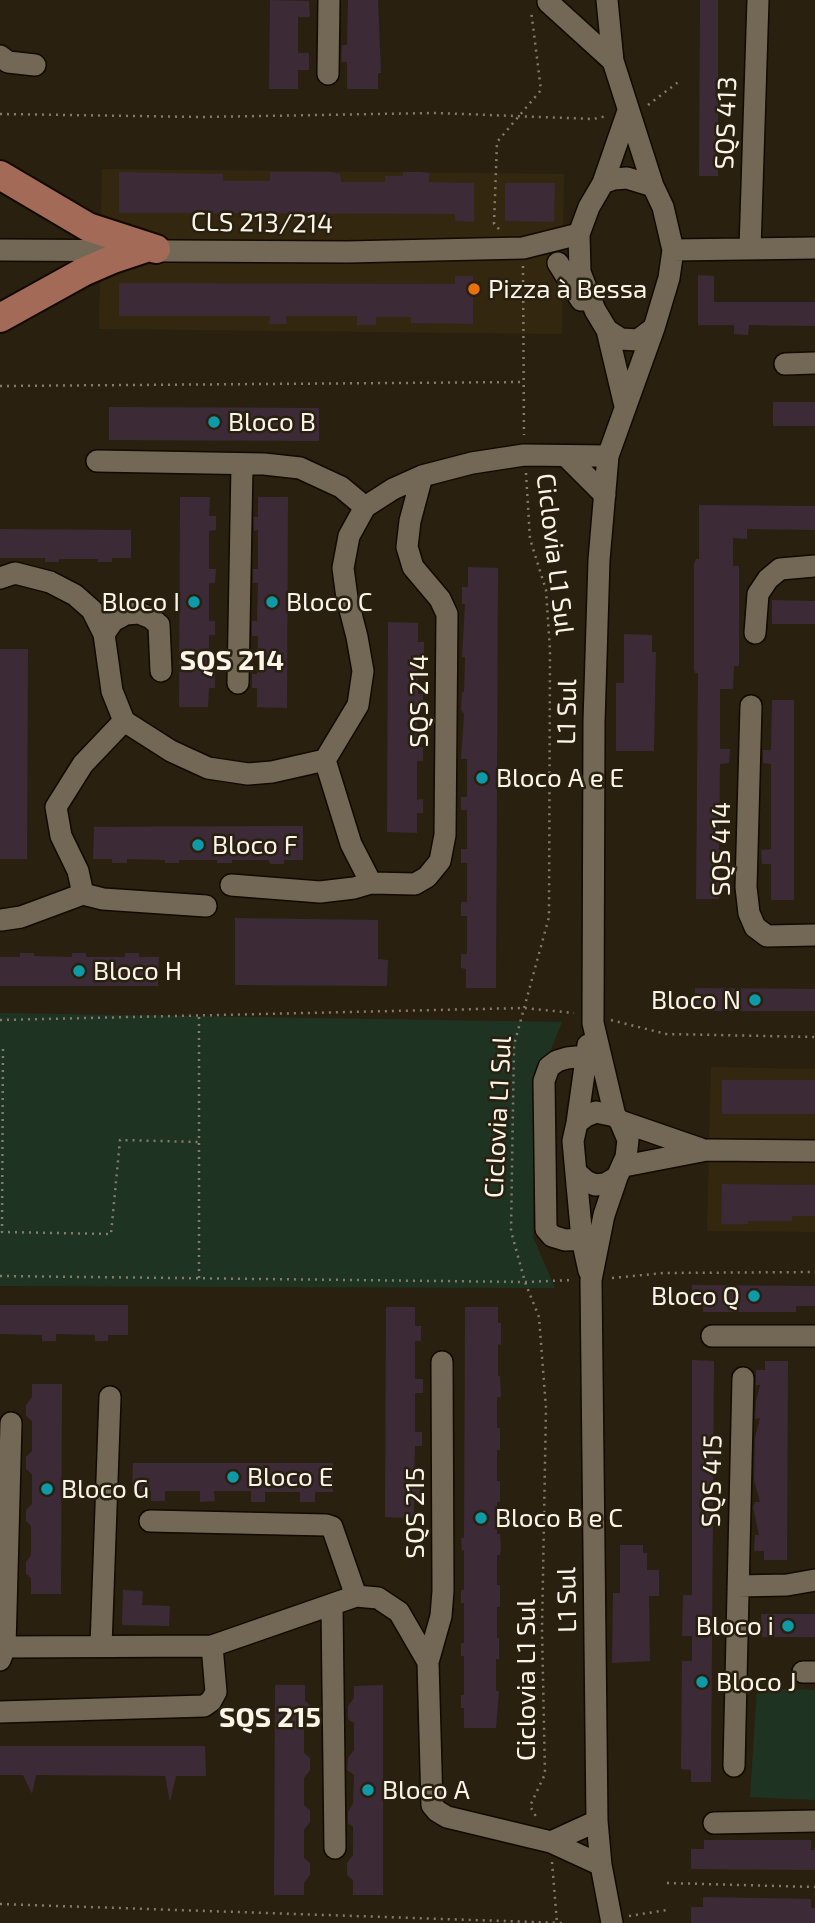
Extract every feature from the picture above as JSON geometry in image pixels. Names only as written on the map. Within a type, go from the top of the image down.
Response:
[{"type":"main road","points":[[0,175],[88,227],[150,249]]},
{"type":"main road","points":[[0,317],[83,272],[113,259],[150,249]]},
{"type":"street","points":[[328,74],[329,0]]},
{"type":"street","points":[[607,0],[613,61],[653,186],[663,207],[673,250],[670,278],[654,328],[638,340],[621,339],[607,330]]},
{"type":"street","name":"SQS 413","points":[[750,249],[758,0]]},
{"type":"street","points":[[543,1],[613,61]]},
{"type":"street","points":[[0,56],[8,62],[35,65]]},
{"type":"street","points":[[571,236],[603,183],[628,111]]},
{"type":"street","points":[[611,161],[571,236],[580,272],[595,310],[607,330],[625,406]]},
{"type":"street","points":[[603,183],[627,178],[653,186]]},
{"type":"street","name":"CLS 213/214","points":[[0,250],[347,252],[523,248],[571,236]]},
{"type":"street","name":"CLS 213/214","points":[[523,248],[580,272]]},
{"type":"street","points":[[673,250],[815,248]]},
{"type":"street","points":[[558,263],[613,352]]},
{"type":"street","name":"L1 Sul","points":[[577,1124],[593,1019],[594,722],[599,560],[608,456],[654,328]]},
{"type":"street","points":[[785,364],[815,363]]},
{"type":"street","points":[[0,578],[15,573],[50,582],[75,595],[92,610],[104,634],[112,691],[124,721],[171,751],[208,768],[248,774],[272,772],[325,760],[358,705],[363,671],[343,568],[349,536],[365,507],[393,489],[422,477],[472,463],[524,455],[608,456]]},
{"type":"street","points":[[566,456],[605,495]]},
{"type":"street","points":[[97,461],[300,468],[341,487],[365,507]]},
{"type":"street","points":[[238,683],[242,465]]},
{"type":"street","name":"SQS 214","points":[[231,885],[334,891],[371,883],[415,884],[427,877],[440,862],[446,835],[447,614],[440,599],[413,567],[407,547],[410,521],[422,477]]},
{"type":"street","points":[[755,633],[758,594],[768,579],[780,569],[815,566]]},
{"type":"street","points":[[104,634],[113,621],[126,614],[139,613],[151,618],[159,625],[161,671]]},
{"type":"street","name":"SQS 414","points":[[751,706],[746,887],[749,913],[755,927],[767,936],[815,935]]},
{"type":"street","points":[[83,894],[78,871],[61,836],[56,807],[83,764],[124,721]]},
{"type":"street","points":[[325,760],[351,845],[371,883]]},
{"type":"street","points":[[1,920],[21,917],[83,894],[140,903],[206,906]]},
{"type":"street","name":"L1 Sul","points":[[593,1019],[617,1119]]},
{"type":"street","points":[[582,1239],[565,1240],[552,1236],[546,1229],[544,1081],[549,1067],[558,1061],[586,1056]]},
{"type":"street","points":[[707,1150],[596,1112],[577,1124],[573,1141],[573,1158],[577,1172],[595,1185],[605,1184],[620,1171],[707,1150],[815,1151]]},
{"type":"street","points":[[617,1119],[628,1140],[620,1171]]},
{"type":"street","name":"L1 Sul","points":[[611,1922],[597,1821],[592,1280],[604,1215],[620,1171]]},
{"type":"street","name":"L1 Sul","points":[[577,1172],[582,1239],[592,1280]]},
{"type":"street","points":[[712,1336],[815,1336]]},
{"type":"street","name":"SQS 215","points":[[442,1362],[443,1591],[441,1616],[428,1662],[432,1805],[447,1817],[551,1842],[601,1865]]},
{"type":"street","name":"SQS 415","points":[[734,1766],[743,1378]]},
{"type":"street","points":[[101,1646],[110,1397]]},
{"type":"street","points":[[11,1423],[2,1653],[101,1646],[212,1646],[356,1596],[332,1527],[150,1521]]},
{"type":"street","points":[[738,1586],[787,1585],[815,1580]]},
{"type":"street","name":"SQS 215","points":[[356,1596],[378,1598],[399,1612],[428,1662]]},
{"type":"street","points":[[332,1606],[335,1848]]},
{"type":"street","points":[[0,1712],[204,1706],[216,1692],[212,1646]]},
{"type":"street","points":[[551,1842],[597,1821]]},
{"type":"street","points":[[714,1823],[815,1821]]},
{"type":"path","points":[[523,248],[494,224],[496,142],[541,90],[543,1]]},
{"type":"path","points":[[0,114],[228,117],[436,113],[593,119],[649,104],[681,80]]},
{"type":"path","name":"Ciclovia L1 Sul","points":[[523,248],[524,455],[530,539],[546,590],[550,650],[549,917],[514,1045],[511,1231],[525,1282],[539,1317],[546,1408],[542,1630],[545,1774],[530,1806],[551,1842],[558,1923]]},
{"type":"path","points":[[0,386],[524,382]]},
{"type":"path","points":[[0,1020],[524,1008],[666,1034],[815,1037]]},
{"type":"path","points":[[198,1278],[199,1015]]},
{"type":"path","points":[[4,1049],[2,1232],[111,1234],[120,1140],[199,1142]]},
{"type":"path","points":[[0,1276],[525,1282],[592,1280],[664,1273],[815,1272]]},
{"type":"path","points":[[667,1883],[815,1887]]},
{"type":"path","points":[[0,1904],[558,1923]]},
{"type":"path","points":[[611,1922],[667,1909]]},
{"type":"shaded area","points":[[102,169],[564,174],[562,334],[99,329]]},
{"type":"shaded area","points":[[711,1067],[815,1069],[815,1232],[707,1231]]},
{"type":"green space","points":[[0,1013],[562,1022],[535,1089],[533,1237],[555,1288],[0,1286]]},
{"type":"green space","points":[[757,1688],[815,1690],[815,1800],[750,1797]]},
{"type":"building","points":[[270,0],[309,1],[310,17],[298,17],[298,53],[309,53],[309,70],[298,70],[298,89],[269,89]]},
{"type":"building","points":[[348,0],[378,0],[381,73],[378,73],[378,89],[347,89],[347,62],[341,62],[342,45],[347,45]]},
{"type":"building","points":[[700,0],[718,0],[718,176],[699,176]]},
{"type":"building","points":[[119,172],[223,174],[223,181],[270,181],[270,172],[331,172],[340,174],[341,182],[385,182],[385,176],[403,176],[403,172],[429,173],[429,182],[474,183],[474,222],[455,221],[455,214],[119,213]]},
{"type":"building","points":[[505,183],[555,183],[554,222],[505,221]]},
{"type":"building","points":[[698,275],[714,276],[714,302],[815,302],[815,326],[749,325],[748,335],[734,334],[734,325],[698,325]]},
{"type":"building","points":[[455,276],[473,276],[473,324],[411,323],[411,317],[376,317],[376,325],[357,325],[357,316],[286,316],[287,324],[269,324],[270,316],[119,316],[119,283],[455,284]]},
{"type":"building","points":[[773,402],[815,402],[815,426],[773,426]]},
{"type":"building","name":"Bloco B","points":[[109,407],[319,408],[319,441],[109,440]]},
{"type":"building","name":"Bloco I","points":[[180,497],[210,497],[209,516],[216,516],[216,530],[209,531],[209,569],[216,569],[215,583],[209,583],[209,621],[215,621],[215,635],[209,635],[209,674],[215,674],[215,688],[209,688],[208,707],[179,707]]},
{"type":"building","name":"Bloco C","points":[[258,497],[288,497],[287,708],[257,707],[257,688],[252,688],[252,674],[257,674],[258,636],[252,636],[252,621],[257,621],[258,583],[253,583],[253,569],[258,569],[258,530],[254,531],[254,517],[258,517]]},
{"type":"building","points":[[699,505],[815,506],[815,530],[747,529],[747,539],[733,538],[733,566],[739,566],[739,666],[734,666],[733,689],[720,689],[720,749],[730,749],[729,763],[720,764],[719,850],[729,849],[728,863],[719,864],[719,899],[696,899],[698,673],[695,673],[694,669],[694,563],[699,559]]},
{"type":"building","points":[[0,529],[131,530],[131,558],[112,558],[112,562],[98,562],[98,559],[59,559],[59,562],[45,562],[45,558],[0,558]]},
{"type":"building","name":"Bloco A e E","points":[[468,567],[498,568],[496,988],[466,988],[466,969],[461,968],[461,954],[467,954],[467,916],[461,916],[461,902],[467,902],[467,863],[461,863],[461,849],[467,849],[467,810],[461,810],[461,797],[467,797],[467,759],[461,759],[464,714],[461,710],[465,657],[462,657],[465,604],[462,604],[462,587],[468,587]]},
{"type":"building","points":[[772,600],[815,601],[815,624],[772,624]]},
{"type":"building","points":[[388,622],[418,623],[418,642],[424,642],[424,656],[418,656],[418,694],[423,694],[423,708],[418,708],[417,747],[423,747],[423,761],[417,761],[417,800],[423,799],[423,813],[417,813],[417,833],[387,832]]},
{"type":"building","points":[[624,634],[652,635],[652,652],[656,652],[654,751],[616,751],[616,683],[624,683]]},
{"type":"building","points":[[0,649],[28,649],[27,859],[0,859]]},
{"type":"building","points":[[772,700],[794,700],[794,900],[771,900],[771,864],[762,864],[761,850],[771,849],[771,764],[763,763],[763,750],[771,750]]},
{"type":"building","name":"Bloco F","points":[[303,826],[303,860],[284,860],[284,864],[270,864],[269,860],[232,860],[232,863],[217,863],[217,860],[179,860],[179,863],[165,863],[165,860],[127,859],[127,863],[112,863],[112,859],[93,859],[94,827]]},
{"type":"building","points":[[235,918],[378,920],[378,959],[388,960],[387,986],[235,985]]},
{"type":"building","name":"Bloco H","points":[[20,953],[72,957],[72,953],[86,953],[86,957],[125,957],[125,953],[139,953],[139,957],[159,957],[158,986],[0,986],[0,957],[20,957]]},
{"type":"building","name":"Bloco N","points":[[695,988],[815,989],[815,1011],[695,1011]]},
{"type":"building","points":[[722,1080],[815,1080],[815,1114],[722,1114]]},
{"type":"building","points":[[722,1184],[815,1185],[815,1216],[792,1216],[792,1221],[721,1224]]},
{"type":"building","name":"Bloco Q","points":[[692,1285],[815,1286],[815,1306],[796,1306],[796,1312],[703,1312],[703,1306],[692,1305]]},
{"type":"building","points":[[0,1305],[128,1305],[128,1335],[108,1335],[108,1341],[95,1341],[95,1335],[56,1334],[56,1341],[42,1341],[42,1335],[0,1334]]},
{"type":"building","points":[[386,1307],[415,1307],[415,1326],[421,1326],[421,1341],[415,1341],[415,1379],[423,1379],[423,1393],[415,1393],[415,1432],[422,1432],[422,1446],[415,1446],[414,1484],[420,1484],[420,1498],[414,1498],[414,1518],[385,1517]]},
{"type":"building","name":"Bloco B e C","points":[[465,1307],[498,1307],[498,1323],[501,1323],[498,1376],[501,1397],[497,1397],[500,1450],[497,1450],[497,1481],[500,1481],[500,1502],[497,1502],[497,1534],[500,1534],[501,1548],[500,1555],[497,1555],[500,1607],[497,1607],[499,1659],[496,1659],[496,1691],[499,1691],[496,1728],[464,1728],[464,1708],[461,1708],[461,1695],[464,1695],[464,1656],[461,1656],[461,1643],[464,1643],[464,1603],[461,1603],[461,1590],[464,1590],[464,1550],[462,1551],[461,1538],[464,1538]]},
{"type":"building","points":[[692,1360],[714,1361],[711,1782],[691,1782],[691,1770],[681,1769],[682,1661],[692,1661],[692,1636],[682,1636],[683,1595],[692,1595]]},
{"type":"building","points":[[765,1361],[788,1361],[787,1560],[764,1560],[764,1551],[754,1551],[755,1535],[759,1535],[753,1507],[755,1502],[760,1502],[754,1480],[755,1438],[760,1418],[755,1419],[760,1385],[756,1385],[756,1370],[765,1370]]},
{"type":"building","name":"Bloco G","points":[[32,1384],[62,1384],[61,1594],[31,1594],[31,1578],[26,1574],[26,1562],[31,1555],[31,1526],[26,1521],[26,1510],[32,1504],[32,1474],[26,1469],[26,1457],[32,1451],[32,1421],[26,1416],[26,1405],[32,1397]]},
{"type":"building","name":"Bloco E","points":[[133,1463],[333,1463],[333,1492],[315,1492],[315,1502],[300,1502],[300,1492],[265,1492],[265,1502],[251,1502],[251,1491],[214,1491],[215,1501],[200,1502],[200,1491],[165,1491],[165,1501],[151,1501],[151,1491],[132,1491]]},
{"type":"building","points":[[620,1545],[643,1545],[643,1553],[647,1553],[647,1570],[659,1570],[659,1596],[649,1596],[650,1661],[612,1663],[613,1593],[620,1593]]},
{"type":"building","points":[[123,1590],[143,1591],[142,1605],[170,1606],[169,1626],[122,1625]]},
{"type":"building","name":"Bloco i","points":[[761,1614],[815,1614],[815,1637],[762,1637]]},
{"type":"building","points":[[275,1685],[305,1685],[305,1701],[310,1705],[310,1718],[304,1726],[304,1753],[310,1758],[310,1770],[304,1778],[304,1805],[310,1810],[310,1822],[304,1830],[304,1858],[310,1863],[310,1875],[304,1883],[304,1895],[274,1895]]},
{"type":"building","name":"Bloco A","points":[[383,1685],[383,1895],[353,1895],[353,1880],[347,1875],[347,1863],[353,1855],[353,1827],[348,1823],[348,1812],[353,1803],[354,1775],[347,1770],[348,1758],[354,1750],[354,1723],[348,1719],[348,1706],[354,1698],[354,1686]]},
{"type":"building","points":[[0,1746],[205,1746],[206,1776],[176,1776],[170,1802],[165,1776],[36,1775],[32,1794],[23,1775],[0,1775]]},
{"type":"building","points":[[704,1840],[811,1840],[811,1850],[815,1850],[815,1870],[691,1869],[691,1849],[704,1849]]},
{"type":"building","points":[[703,1897],[811,1899],[811,1908],[815,1908],[815,1923],[691,1923],[691,1907],[703,1907]]},
{"type":"place","name":"Pizza à Bessa","points":[[474,289]]},
{"type":"place","name":"Bloco B","points":[[214,422]]},
{"type":"place","name":"Bloco I","points":[[194,602]]},
{"type":"place","name":"Bloco C","points":[[272,602]]},
{"type":"place","name":"Bloco A e E","points":[[482,778]]},
{"type":"place","name":"Bloco F","points":[[198,845]]},
{"type":"place","name":"Bloco H","points":[[79,971]]},
{"type":"place","name":"Bloco N","points":[[755,1000]]},
{"type":"place","name":"Bloco Q","points":[[754,1296]]},
{"type":"place","name":"Bloco E","points":[[233,1477]]},
{"type":"place","name":"Bloco G","points":[[47,1489]]},
{"type":"place","name":"Bloco B e C","points":[[481,1518]]},
{"type":"place","name":"Bloco i","points":[[788,1626]]},
{"type":"place","name":"Bloco J","points":[[702,1682]]},
{"type":"place","name":"Bloco A","points":[[368,1790]]},
{"type":"district","name":"SQS 214","points":[[232,661]]},
{"type":"district","name":"SQS 215","points":[[270,1718]]}]
